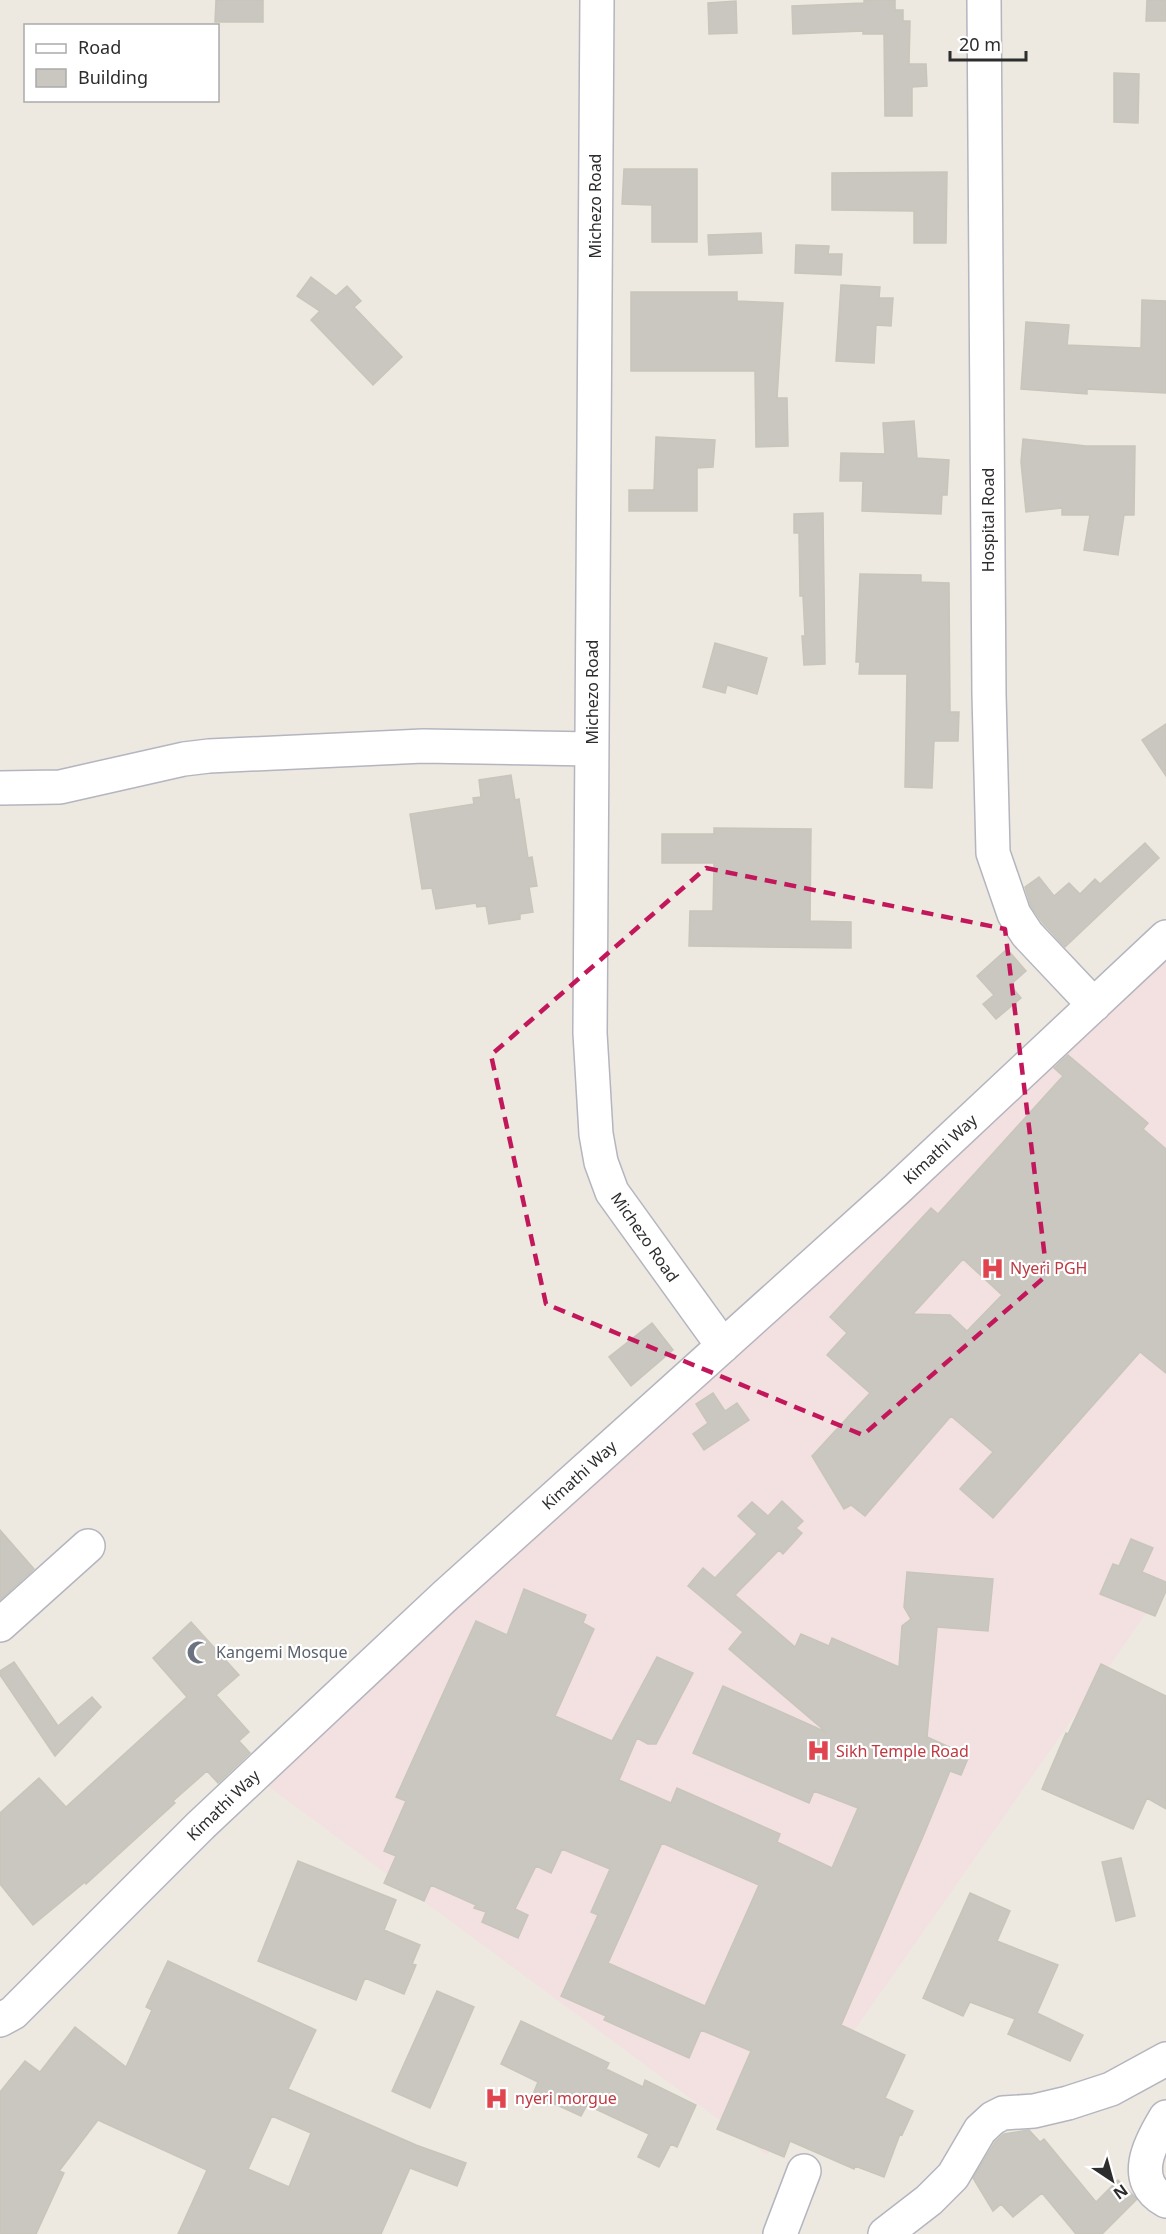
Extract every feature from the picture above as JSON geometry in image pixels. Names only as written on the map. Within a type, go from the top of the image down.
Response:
[{"type":"street","name":"Michezo Road","points":[[597,0],[590,1033],[596,1134],[601,1162],[612,1192],[723,1346]]},
{"type":"street","name":"Hospital Road","points":[[984,0],[988,682],[993,853],[1014,914],[1027,934],[1094,1005]]},
{"type":"street","points":[[0,788],[60,787],[184,759],[209,756],[423,746],[591,749]]},
{"type":"street","name":"Kimathi Way","points":[[4,2010],[445,1596],[896,1190],[1166,937]]},
{"type":"street","points":[[0,1625],[88,1546]]},
{"type":"street","points":[[885,2234],[929,2200],[953,2176],[980,2130],[993,2118],[1003,2113],[1034,2111],[1068,2103],[1111,2089],[1166,2059]]},
{"type":"street","points":[[1166,2117],[1150,2143],[1145,2164],[1148,2183],[1166,2201]]},
{"type":"street","points":[[780,2234],[804,2171]]},
{"type":"highlighted area","points":[[706,868],[1005,929],[1047,1275],[863,1435],[546,1304],[491,1055]]},
{"type":"shaded area","name":"Nyeri PGH","points":[[1160,945],[1166,950],[1166,1585],[767,2155],[268,1786]]},
{"type":"building","points":[[216,0],[263,0],[263,22],[215,22]]},
{"type":"building","points":[[864,0],[895,0],[895,10],[903,10],[903,21],[910,21],[909,64],[926,64],[927,86],[912,87],[912,116],[885,116],[884,34],[863,34],[863,31],[793,34],[792,6],[864,3]]},
{"type":"building","points":[[1147,0],[1166,0],[1166,21],[1146,21]]},
{"type":"building","points":[[736,1],[737,33],[709,34],[708,3]]},
{"type":"building","points":[[1114,73],[1139,74],[1138,123],[1114,122]]},
{"type":"building","points":[[624,169],[697,169],[697,242],[652,242],[652,205],[622,204]]},
{"type":"building","points":[[947,172],[946,243],[914,243],[914,211],[832,210],[832,173]]},
{"type":"building","points":[[761,233],[762,253],[709,255],[708,235]]},
{"type":"building","points":[[796,245],[829,246],[828,254],[842,254],[841,275],[795,273]]},
{"type":"building","points":[[311,277],[336,296],[347,286],[361,301],[354,307],[402,357],[373,385],[311,320],[320,311],[297,296]]},
{"type":"building","points":[[841,285],[880,287],[879,298],[893,298],[891,326],[876,325],[874,363],[836,361]]},
{"type":"building","points":[[631,292],[737,292],[737,301],[783,303],[777,398],[787,398],[788,446],[756,447],[755,371],[631,371]]},
{"type":"building","points":[[1142,300],[1166,301],[1166,393],[1087,389],[1087,394],[1021,389],[1026,322],[1069,325],[1067,345],[1141,348]]},
{"type":"building","points":[[914,421],[917,458],[949,460],[947,495],[942,495],[941,514],[862,511],[863,481],[840,481],[841,453],[885,454],[883,423]]},
{"type":"building","points":[[656,437],[715,440],[713,467],[697,468],[697,511],[629,511],[629,490],[654,490]]},
{"type":"building","points":[[1023,439],[1086,446],[1135,446],[1134,515],[1124,515],[1118,555],[1084,550],[1090,515],[1062,515],[1062,508],[1026,512],[1021,462]]},
{"type":"building","points":[[823,513],[825,664],[804,665],[802,636],[805,636],[803,596],[800,596],[799,533],[794,533],[794,514]]},
{"type":"building","points":[[860,574],[921,575],[921,582],[949,583],[950,712],[959,712],[958,741],[934,741],[932,788],[905,787],[907,674],[859,674],[860,662],[856,662]]},
{"type":"building","points":[[715,643],[767,658],[757,694],[727,685],[725,693],[703,687]]},
{"type":"building","points":[[1166,724],[1166,776],[1142,740]]},
{"type":"building","points":[[511,775],[515,800],[519,799],[528,858],[532,857],[537,886],[529,887],[533,912],[520,914],[520,919],[489,924],[486,906],[477,907],[476,903],[436,909],[432,888],[422,889],[410,814],[474,804],[473,798],[481,797],[479,780]]},
{"type":"building","points":[[714,828],[811,829],[810,921],[851,922],[851,948],[689,946],[690,911],[713,911],[714,863],[662,863],[662,834],[714,834]]},
{"type":"building","points":[[1145,843],[1159,858],[1065,947],[1031,906],[1025,887],[1039,877],[1054,896],[1069,883],[1080,894],[1095,879],[1100,884]]},
{"type":"building","points":[[1007,949],[1026,971],[1010,985],[1021,998],[996,1019],[983,1004],[994,995],[977,976]]},
{"type":"building","points":[[1068,1055],[1148,1123],[1143,1129],[1166,1149],[1166,1373],[1140,1352],[993,1518],[960,1489],[993,1452],[951,1416],[865,1516],[851,1505],[844,1509],[812,1456],[870,1393],[827,1355],[847,1333],[830,1317],[931,1208],[938,1214],[1063,1076],[1054,1068]],"holes":[[[963,1259],[1002,1295],[967,1331],[950,1315],[913,1314]]]},
{"type":"building","points":[[652,1323],[673,1350],[631,1386],[609,1357]]},
{"type":"building","points":[[713,1393],[725,1411],[737,1403],[749,1420],[704,1450],[693,1434],[708,1423],[696,1404]]},
{"type":"building","points":[[782,1501],[803,1521],[796,1528],[802,1533],[783,1554],[779,1550],[735,1595],[795,1647],[801,1634],[829,1646],[832,1638],[899,1667],[902,1626],[911,1619],[904,1607],[907,1572],[993,1579],[988,1631],[937,1627],[927,1737],[969,1756],[961,1775],[950,1771],[841,2025],[905,2055],[885,2098],[913,2111],[902,2135],[900,2134],[884,2177],[855,2166],[854,2169],[790,2141],[784,2157],[717,2129],[751,2051],[701,2030],[689,2058],[604,2020],[606,2016],[561,1996],[598,1915],[591,1912],[610,1869],[562,1849],[551,1873],[536,1866],[515,1909],[528,1915],[518,1938],[482,1922],[486,1912],[474,1908],[476,1905],[431,1885],[424,1901],[384,1883],[396,1856],[384,1851],[406,1801],[396,1797],[476,1621],[507,1635],[524,1589],[586,1615],[583,1623],[594,1629],[555,1716],[612,1741],[657,1657],[693,1673],[656,1744],[648,1744],[637,1738],[619,1780],[671,1803],[677,1788],[780,1834],[777,1842],[832,1868],[858,1808],[814,1791],[809,1803],[693,1753],[723,1686],[826,1732],[729,1649],[743,1632],[688,1586],[703,1568],[715,1578],[757,1534],[738,1516],[752,1502],[768,1516]],"holes":[[[662,1843],[759,1885],[705,2006],[608,1963]]]},
{"type":"building","points":[[0,1530],[34,1569],[0,1600]]},
{"type":"building","points":[[1131,1539],[1153,1548],[1142,1572],[1166,1582],[1166,1591],[1155,1616],[1100,1594],[1113,1564],[1119,1566]]},
{"type":"building","points":[[191,1622],[239,1675],[216,1695],[249,1732],[239,1741],[250,1753],[218,1783],[207,1771],[86,1884],[85,1882],[33,1925],[0,1884],[0,1813],[39,1778],[66,1807],[187,1697],[153,1658]]},
{"type":"building","points":[[14,1662],[58,1726],[92,1697],[101,1707],[55,1756],[0,1675],[0,1671]]},
{"type":"building","points":[[1101,1664],[1166,1696],[1166,1809],[1147,1798],[1133,1829],[1042,1789],[1066,1733],[1068,1734]]},
{"type":"building","points":[[1121,1858],[1135,1916],[1116,1921],[1102,1862]]},
{"type":"building","points":[[298,1861],[396,1900],[384,1930],[420,1945],[412,1964],[416,1965],[404,1994],[365,1978],[356,2000],[258,1961]]},
{"type":"building","points":[[970,1893],[1010,1911],[997,1941],[1058,1965],[1037,2013],[1083,2035],[1070,2061],[1008,2034],[1015,2019],[970,2002],[963,2016],[923,1998]]},
{"type":"building","points":[[168,1961],[316,2030],[288,2089],[416,2145],[466,2163],[457,2186],[410,2168],[381,2234],[178,2234],[207,2170],[98,2120],[59,2171],[64,2173],[36,2234],[0,2234],[0,2092],[25,2061],[40,2072],[75,2027],[126,2067],[152,2010],[146,2007]],"holes":[[[272,2116],[311,2133],[289,2187],[248,2169]]]},
{"type":"building","points":[[437,1991],[474,2007],[430,2108],[392,2091]]},
{"type":"building","points":[[521,2021],[609,2063],[606,2069],[643,2087],[645,2080],[696,2105],[677,2147],[671,2144],[659,2167],[638,2157],[649,2134],[587,2105],[581,2116],[533,2094],[538,2082],[501,2064]]},
{"type":"building","points":[[1029,2130],[1040,2142],[1044,2139],[1096,2202],[1118,2180],[1137,2199],[1102,2234],[1076,2234],[1042,2193],[1013,2217],[1001,2204],[993,2211],[973,2178],[995,2142],[1004,2134]]},
{"type":"place","name":"Nyeri PGH","points":[[992,1268]]},
{"type":"place","name":"Kangemi Mosque","points":[[198,1652]]},
{"type":"place","name":"Sikh Temple Road","points":[[818,1751]]},
{"type":"place","name":"nyeri morgue","points":[[497,2098]]}]
